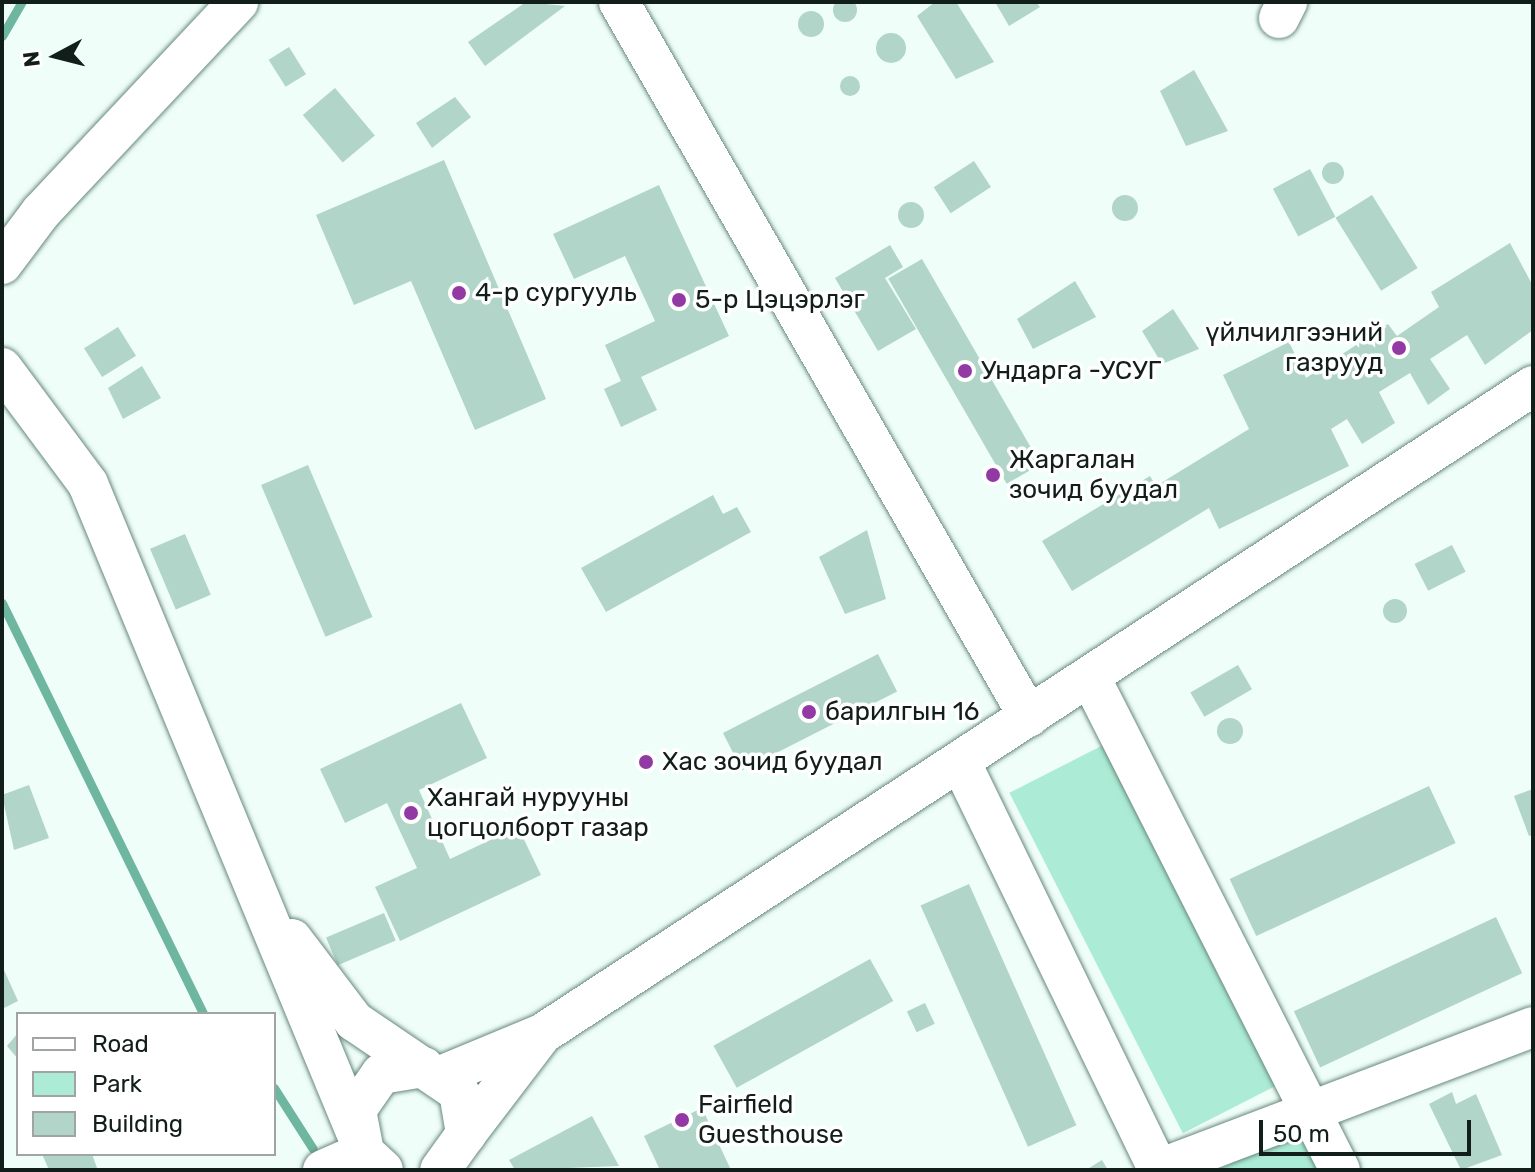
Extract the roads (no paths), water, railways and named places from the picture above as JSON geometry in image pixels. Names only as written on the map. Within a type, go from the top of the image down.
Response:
[{"type":"street","points":[[2,264],[41,212],[238,2]]},
{"type":"street","points":[[619,2],[1029,717]]},
{"type":"street","points":[[2,368],[88,484],[372,1158]]},
{"type":"street","points":[[372,1158],[356,1110],[373,1082],[401,1066],[433,1071],[542,1034],[960,761],[1092,681],[1533,386]]},
{"type":"street","points":[[1092,681],[1340,1170]]},
{"type":"street","points":[[960,761],[1159,1170],[1310,1109],[1533,1027]]},
{"type":"street","points":[[265,903],[354,1021],[433,1071],[467,1112],[454,1157]]},
{"type":"street","points":[[454,1157],[542,1034]]},
{"type":"street","points":[[323,1170],[372,1158]]},
{"type":"waterway","points":[[2,36],[22,2]]},
{"type":"waterway","points":[[2,603],[202,1012]]},
{"type":"waterway","points":[[276,1091],[313,1149]]},
{"type":"place","name":"4-р сургууль","points":[[459,293]]},
{"type":"place","name":"5-р Цэцэрлэг","points":[[679,300]]},
{"type":"place","name":"үйлчилгээний газрууд","points":[[1399,348]]},
{"type":"place","name":"Ундарга -УСУГ","points":[[965,371]]},
{"type":"place","name":"Жаргалан зочид буудал","points":[[993,475]]},
{"type":"place","name":"барилгын 16","points":[[809,712]]},
{"type":"place","name":"Хас зочид буудал","points":[[646,762]]},
{"type":"place","name":"Хангай нурууны цогцолборт газар","points":[[411,813]]},
{"type":"place","name":"Fairfield Guesthouse","points":[[682,1120]]}]
